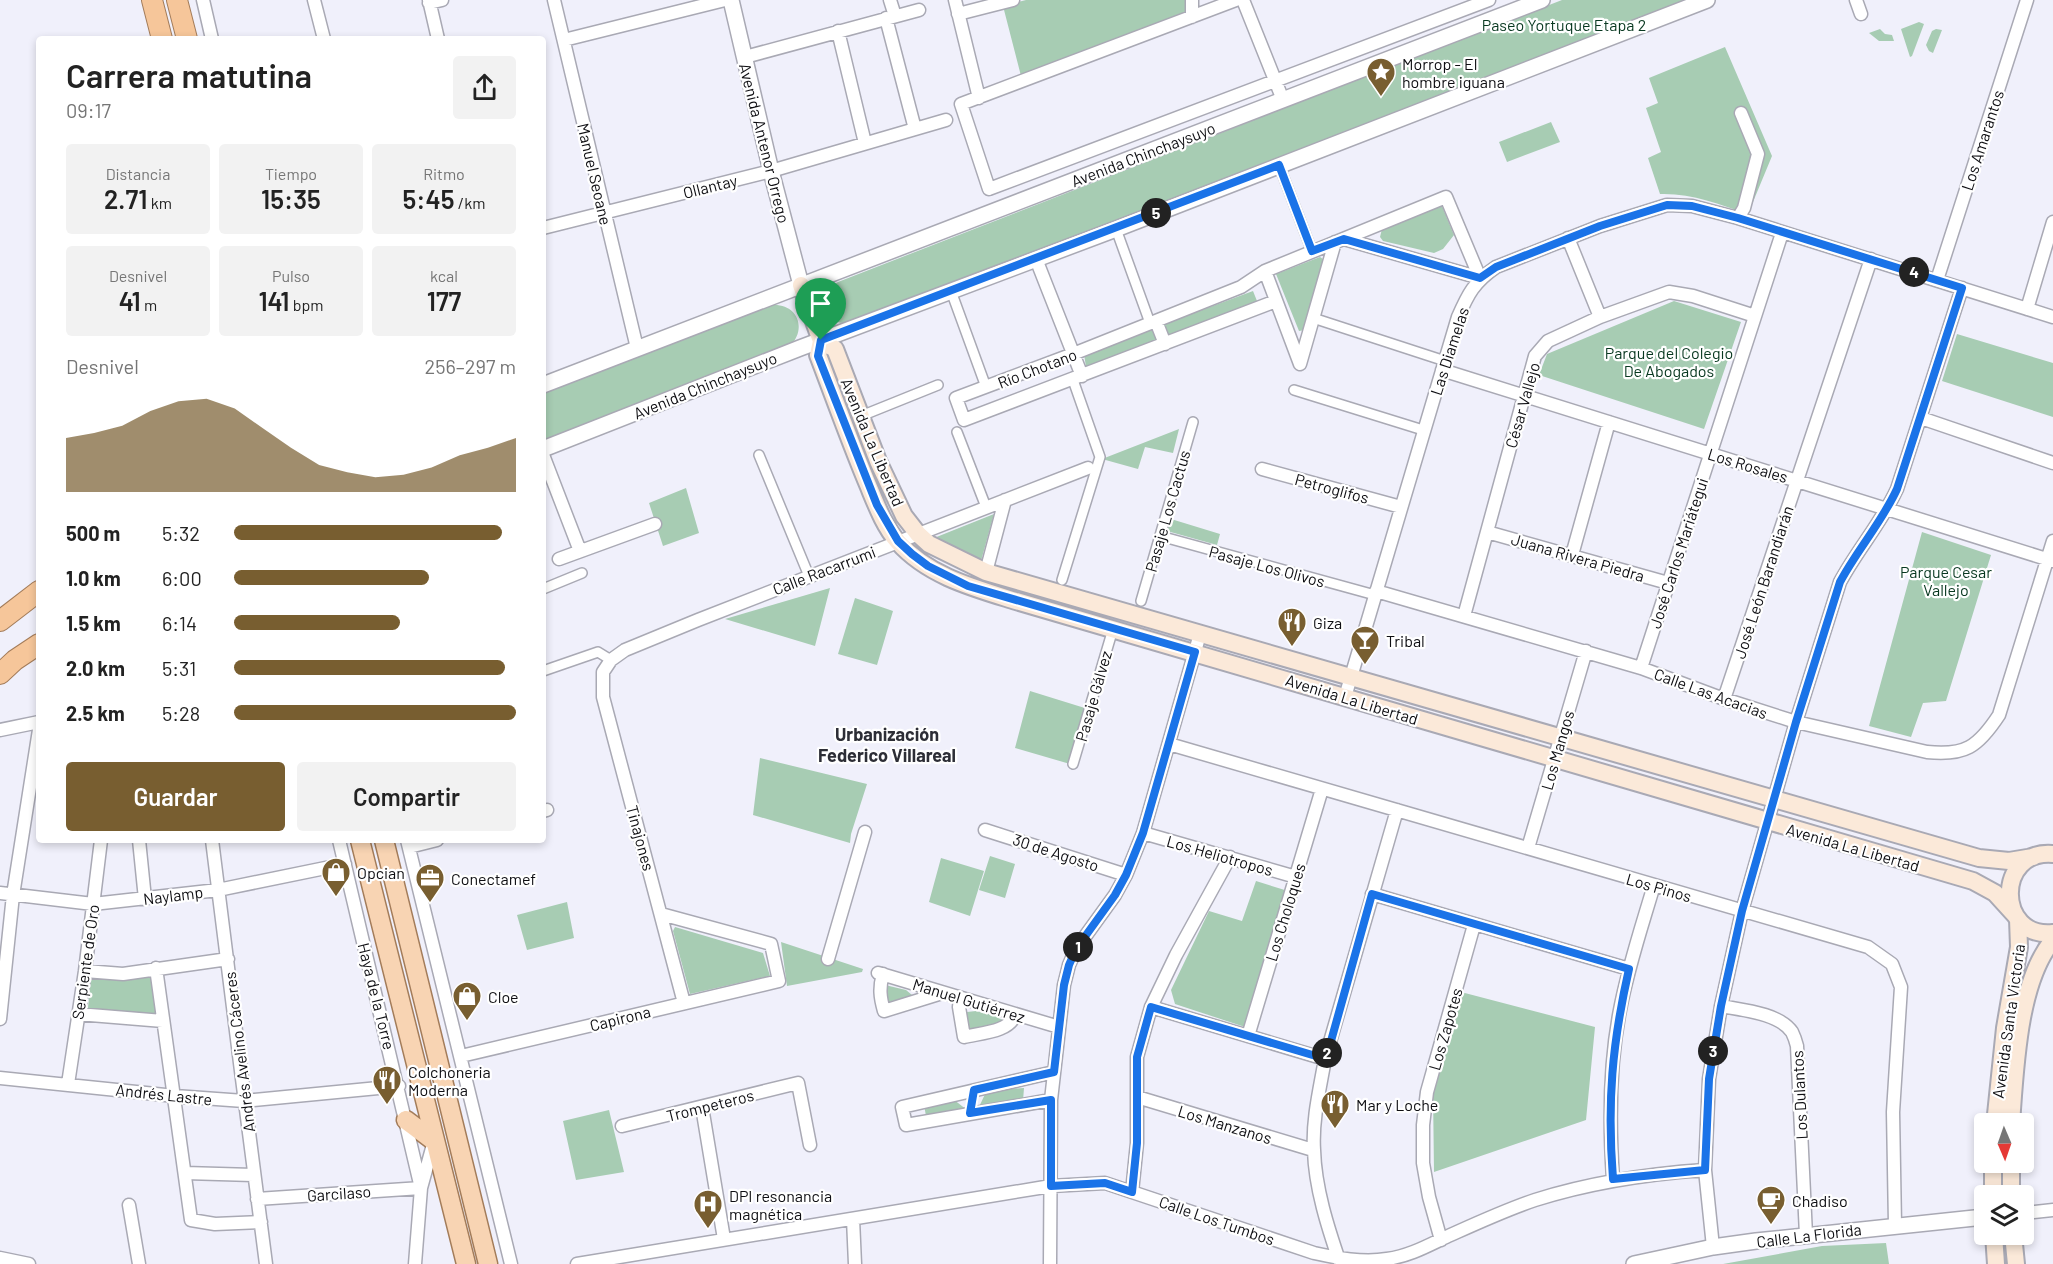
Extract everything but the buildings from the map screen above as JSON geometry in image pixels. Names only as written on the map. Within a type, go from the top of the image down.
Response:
[{"type":"highway","points":[[152,0],[161,36]]},
{"type":"highway","points":[[177,0],[186,36]]},
{"type":"highway","points":[[0,621],[36,593]]},
{"type":"highway","points":[[0,674],[15,660],[36,646]]},
{"type":"main road","name":"Avenida La Libertad","points":[[803,290],[819,335],[818,356],[877,505],[898,541],[928,566],[948,577],[968,586],[1016,601],[1768,823],[1973,881],[1995,893],[2016,917]]},
{"type":"main road","name":"Avenida La Libertad","points":[[819,335],[835,349],[894,498],[918,534],[929,544],[986,572],[1979,858],[2009,861],[2042,855]]},
{"type":"main road","points":[[861,467],[878,461]]},
{"type":"main road","points":[[1016,601],[1022,583]]},
{"type":"main road","points":[[2042,855],[2053,840]]},
{"type":"main road","points":[[361,843],[466,1264]]},
{"type":"main road","points":[[385,843],[488,1264]]},
{"type":"main road","name":"Avenida Santa Victoria","points":[[1996,1113],[2005,1028],[2019,947],[2016,917],[2010,902],[2009,888],[2013,875],[2021,864],[2042,855]]},
{"type":"main road","points":[[2016,917],[2026,926],[2037,931],[2053,933]]},
{"type":"main road","name":"Avenida Santa Victoria","points":[[2013,1113],[2021,1030],[2033,975],[2041,956],[2053,940]]},
{"type":"main road","points":[[406,1120],[434,1141]]},
{"type":"main road","points":[[1995,1245],[1996,1264]]},
{"type":"main road","points":[[2014,1245],[2016,1264]]},
{"type":"street","points":[[203,0],[211,36]]},
{"type":"street","points":[[314,0],[323,36]]},
{"type":"street","points":[[437,36],[429,2],[442,0]]},
{"type":"street","name":"Manuel Seoane","points":[[554,0],[637,348]]},
{"type":"street","points":[[564,40],[725,0]]},
{"type":"street","name":"Avenida Antenor Orrego","points":[[731,0],[771,171],[803,290]]},
{"type":"street","points":[[890,0],[890,17],[915,129]]},
{"type":"street","points":[[955,0],[979,98]]},
{"type":"street","points":[[958,14],[1013,0]]},
{"type":"street","points":[[1192,0],[1192,17]]},
{"type":"street","points":[[1236,0],[961,104],[989,189],[1489,0]]},
{"type":"street","points":[[1244,0],[1283,100]]},
{"type":"street","name":"Avenida Chinchaysuyo","points":[[546,384],[637,348],[803,290],[1542,0]]},
{"type":"street","name":"Avenida Chinchaysuyo","points":[[546,448],[819,335],[951,291],[1116,229],[1707,0]]},
{"type":"street","points":[[1856,0],[1861,14]]},
{"type":"street","name":"Los Amarantos","points":[[1937,280],[2026,0]]},
{"type":"street","points":[[744,57],[919,10]]},
{"type":"street","points":[[838,31],[865,143]]},
{"type":"street","points":[[1738,218],[1744,208],[1758,154],[1741,113]]},
{"type":"street","name":"Ollantay","points":[[546,227],[771,171],[946,120]]},
{"type":"street","points":[[1279,165],[1312,251]]},
{"type":"street","name":"Río Chotano","points":[[1276,301],[964,420],[956,398],[1241,287],[1265,271],[1446,197],[1480,278]]},
{"type":"street","name":"Las Diamelas","points":[[1345,697],[1424,430],[1467,296],[1480,278],[1496,267],[1568,238],[1667,205],[1692,206],[1738,218],[2053,317]]},
{"type":"street","points":[[2027,309],[2052,226]]},
{"type":"street","points":[[1116,229],[1165,344]]},
{"type":"street","name":"José Carlos Mariátegui","points":[[1641,668],[1782,233]]},
{"type":"street","points":[[1568,238],[1600,317]]},
{"type":"street","points":[[1265,271],[1300,364],[1339,240],[1480,278]]},
{"type":"street","points":[[1036,259],[1073,354],[1077,378],[1101,457],[1062,580]]},
{"type":"street","name":"José León Barandiarán","points":[[1724,699],[1870,259]]},
{"type":"street","points":[[1713,1247],[1705,1170],[1709,1079],[1721,1006],[1742,911],[1796,722],[1840,582],[1849,565],[1888,509],[1897,489],[1962,288]]},
{"type":"street","points":[[951,291],[986,387]]},
{"type":"street","name":"César Vallejo","points":[[1464,616],[1535,356],[1548,341],[1600,317],[1669,292],[1693,296],[1755,316]]},
{"type":"street","points":[[1313,318],[1444,365]]},
{"type":"street","name":"Los Rosales","points":[[1444,365],[1525,396],[2050,560]]},
{"type":"street","points":[[861,416],[938,386]]},
{"type":"street","points":[[1294,390],[1424,430]]},
{"type":"street","points":[[1921,418],[2053,463]]},
{"type":"street","name":"Pasaje Los Cactus","points":[[1141,600],[1193,422]]},
{"type":"street","points":[[1572,555],[1609,422]]},
{"type":"street","points":[[957,432],[986,507]]},
{"type":"street","points":[[759,455],[808,576]]},
{"type":"street","points":[[546,463],[580,551]]},
{"type":"street","name":"Calle Racarrumi","points":[[603,672],[611,660],[625,650],[808,576],[1088,468]]},
{"type":"street","name":"Petroglifos","points":[[1262,469],[1401,507]]},
{"type":"street","points":[[986,572],[1005,500]]},
{"type":"street","points":[[559,559],[655,524]]},
{"type":"street","name":"Juana Rivera Piedra","points":[[1487,532],[1668,583]]},
{"type":"street","name":"Pasaje Los Olivos","points":[[1160,536],[1375,593]]},
{"type":"street","name":"Calle Las Acacias","points":[[1375,593],[1586,651],[1796,722],[1927,752],[1948,754],[1967,749],[1987,734],[1999,715],[2050,560],[2053,542]]},
{"type":"street","points":[[546,588],[582,573]]},
{"type":"street","name":"Pasaje Gálvez","points":[[1073,764],[1113,629]]},
{"type":"street","points":[[1050,1264],[1051,1100],[1064,985],[1076,949],[1115,895],[1143,833],[1200,634]]},
{"type":"street","name":"Los Mangos","points":[[1528,848],[1586,651]]},
{"type":"street","points":[[546,669],[598,652],[611,660]]},
{"type":"street","name":"Tinajones","points":[[603,672],[603,697],[684,1003]]},
{"type":"street","points":[[0,730],[36,723]]},
{"type":"street","name":"Los Pinos","points":[[1168,744],[1868,947],[1892,963],[1901,987],[1893,1112],[1895,1225]]},
{"type":"street","points":[[0,1018],[6,894],[36,745]]},
{"type":"street","name":"Los Choloques","points":[[1248,1036],[1322,789]]},
{"type":"street","points":[[1339,1261],[1323,1207],[1314,1150],[1318,1097],[1326,1059],[1397,810]]},
{"type":"street","name":"30 de Agosto","points":[[985,830],[1126,875]]},
{"type":"street","points":[[828,959],[865,832]]},
{"type":"street","name":"Los Heliotropos","points":[[1143,833],[1296,877]]},
{"type":"street","name":"Serpiente de Oro","points":[[68,1084],[101,843]]},
{"type":"street","points":[[139,843],[145,899]]},
{"type":"street","name":"Andrés Avelino Cáceres","points":[[212,843],[253,1175],[267,1264]]},
{"type":"street","name":"Haya de la Torre","points":[[340,843],[399,1086],[421,1188]]},
{"type":"street","points":[[408,844],[511,1264]]},
{"type":"street","points":[[1132,1192],[1137,1143],[1137,1057],[1151,1007],[1176,955],[1230,857]]},
{"type":"street","name":"Naylamp","points":[[6,894],[93,904],[218,890],[345,864]]},
{"type":"street","points":[[1613,1179],[1610,1134],[1611,1087],[1620,1010],[1629,969],[1654,885]]},
{"type":"street","points":[[1372,894],[1629,969]]},
{"type":"street","name":"Capirona","points":[[461,1056],[779,981],[771,944],[661,914]]},
{"type":"street","name":"Los Zapotes","points":[[1441,1239],[1429,1197],[1423,1163],[1423,1125],[1427,1092],[1474,925]]},
{"type":"street","points":[[85,971],[123,974],[228,959]]},
{"type":"street","points":[[156,969],[192,1220],[215,1224],[261,1221]]},
{"type":"street","name":"Manuel Gutiérrez","points":[[943,992],[884,1011],[880,996],[881,974],[943,992],[960,998],[1059,1027]]},
{"type":"street","points":[[960,998],[959,1007],[964,1037],[1006,1026],[1013,1020],[1015,1014]]},
{"type":"street","name":"Los Dulantos","points":[[1721,1006],[1764,1015],[1782,1023],[1792,1032],[1797,1046],[1806,1235]]},
{"type":"street","points":[[1151,1007],[1326,1059]]},
{"type":"street","points":[[78,1014],[163,1021]]},
{"type":"street","points":[[1051,1100],[906,1125],[902,1107],[1054,1072]]},
{"type":"street","name":"Andrés Lastre","points":[[0,1078],[244,1101],[399,1086]]},
{"type":"street","name":"Trompeteros","points":[[622,1126],[798,1083],[810,1145]]},
{"type":"street","points":[[970,1113],[974,1090]]},
{"type":"street","name":"Los Manzanos","points":[[1137,1098],[1314,1150]]},
{"type":"street","points":[[702,1107],[724,1239]]},
{"type":"street","points":[[415,1264],[421,1188],[434,1141]]},
{"type":"street","name":"Calle Los Tumbos","points":[[577,1264],[1051,1186],[1105,1183],[1339,1261],[1386,1260],[1418,1251],[1441,1239],[1533,1201],[1613,1179],[1705,1170]]},
{"type":"street","points":[[185,1173],[253,1175]]},
{"type":"street","name":"Garcilaso","points":[[257,1199],[421,1188]]},
{"type":"street","points":[[129,1205],[139,1264]]},
{"type":"street","points":[[2034,1212],[2053,1210]]},
{"type":"street","name":"Calle La Florida","points":[[1634,1264],[1713,1247],[1974,1218]]},
{"type":"street","points":[[853,1219],[855,1264]]},
{"type":"street","points":[[0,1258],[29,1264]]},
{"type":"green space","points":[[1026,0],[1187,0],[1187,12],[1021,76],[1003,6]]},
{"type":"green space","name":"Paseo Yortuque Etapa 2","points":[[1562,0],[1690,0],[848,323],[832,319],[824,308],[826,294],[838,282]]},
{"type":"green space","points":[[1919,22],[1924,24],[1910,57],[1901,29]]},
{"type":"green space","points":[[1880,29],[1885,34],[1892,35],[1894,41],[1879,41],[1869,33]]},
{"type":"green space","points":[[1942,30],[1933,53],[1926,45],[1932,31]]},
{"type":"green space","points":[[1725,47],[1772,156],[1748,214],[1694,197],[1660,194],[1648,158],[1661,152],[1646,108],[1658,103],[1649,78]]},
{"type":"green space","points":[[1551,122],[1560,142],[1507,162],[1499,142]]},
{"type":"green space","points":[[1442,206],[1454,235],[1443,249],[1434,253],[1383,241],[1380,237],[1382,229]]},
{"type":"green space","points":[[1320,257],[1326,261],[1305,330],[1299,331],[1276,274]]},
{"type":"green space","points":[[1253,291],[1257,301],[1086,367],[1084,354]]},
{"type":"green space","name":"Parque del Colegio De Abogados","points":[[1674,301],[1741,322],[1704,429],[1539,375],[1547,354]]},
{"type":"green space","points":[[773,305],[789,309],[794,313],[799,325],[795,339],[790,346],[546,439],[546,392]]},
{"type":"green space","points":[[1957,334],[2053,363],[2053,417],[1942,381]]},
{"type":"green space","points":[[1179,429],[1173,453],[1145,447],[1138,469],[1102,459]]},
{"type":"green space","points":[[686,488],[699,533],[663,546],[649,503]]},
{"type":"green space","points":[[994,514],[981,561],[934,538]]},
{"type":"green space","points":[[1171,519],[1220,534],[1217,545],[1167,531]]},
{"type":"green space","name":"Parque Cesar Vallejo","points":[[1922,532],[1991,555],[1946,701],[1923,703],[1911,737],[1869,726]]},
{"type":"green space","points":[[830,588],[815,646],[725,619]]},
{"type":"green space","points":[[855,598],[893,611],[877,665],[838,654]]},
{"type":"green space","points":[[1030,691],[1088,709],[1070,764],[1015,748]]},
{"type":"green space","points":[[760,758],[867,784],[850,843],[753,815]]},
{"type":"green space","points":[[990,856],[1015,864],[1005,898],[979,890]]},
{"type":"green space","points":[[941,858],[984,871],[970,916],[929,902]]},
{"type":"green space","points":[[1256,881],[1288,891],[1245,1027],[1175,1004],[1171,990],[1209,911],[1242,921]]},
{"type":"green space","points":[[567,902],[574,938],[527,950],[517,915]]},
{"type":"green space","points":[[675,927],[763,953],[770,976],[690,994],[673,931]]},
{"type":"green space","points":[[781,942],[863,969],[862,972],[787,986]]},
{"type":"green space","points":[[155,973],[158,1015],[88,1008],[91,976]]},
{"type":"green space","points":[[885,985],[906,990],[912,995],[905,999],[885,1002]]},
{"type":"green space","points":[[1461,992],[1595,1027],[1586,1120],[1434,1172],[1433,1093]]},
{"type":"green space","points":[[976,1011],[993,1015],[1006,1022],[968,1031],[965,1015],[967,1012]]},
{"type":"green space","points":[[1024,1088],[1023,1101],[978,1109],[987,1090]]},
{"type":"green space","points":[[953,1099],[967,1110],[926,1116],[924,1105]]},
{"type":"green space","points":[[609,1110],[624,1172],[576,1180],[563,1121]]},
{"type":"green space","points":[[1886,1243],[1889,1264],[1723,1264],[1822,1246]]},
{"type":"place","name":"Morrop - El hombre iguana","points":[[1381,98]]},
{"type":"place","name":"Giza","points":[[1292,648]]},
{"type":"place","name":"Tribal","points":[[1365,666]]},
{"type":"place","name":"Opcian","points":[[336,898]]},
{"type":"place","name":"Conectamef","points":[[430,904]]},
{"type":"place","name":"Cloe","points":[[467,1022]]},
{"type":"place","name":"Colchoneria Moderna","points":[[387,1106]]},
{"type":"place","name":"Mar y Loche","points":[[1335,1130]]},
{"type":"place","name":"Chadiso","points":[[1771,1226]]},
{"type":"place","name":"DPI resonancia magnética","points":[[708,1230]]},
{"type":"district","name":"Urbanización Federico Villareal","points":[[887,744]]},
{"type":"route","points":[[1279,165],[1312,251],[1344,239],[1480,278],[1496,267],[1600,226],[1667,205],[1692,206],[1738,218],[1962,288],[1897,489],[1888,509],[1849,565],[1840,582],[1796,722],[1742,911],[1721,1006],[1709,1079],[1705,1170],[1613,1179],[1610,1096],[1620,1010],[1629,969],[1372,894],[1326,1059],[1151,1007],[1137,1057],[1137,1143],[1132,1192],[1105,1183],[1051,1186],[1051,1100],[970,1113],[974,1090],[1054,1072],[1064,985],[1069,965],[1076,949],[1115,895],[1143,833],[1195,652],[968,586],[928,566],[912,554],[898,541],[877,505],[818,356],[821,340],[1279,165]]}]
